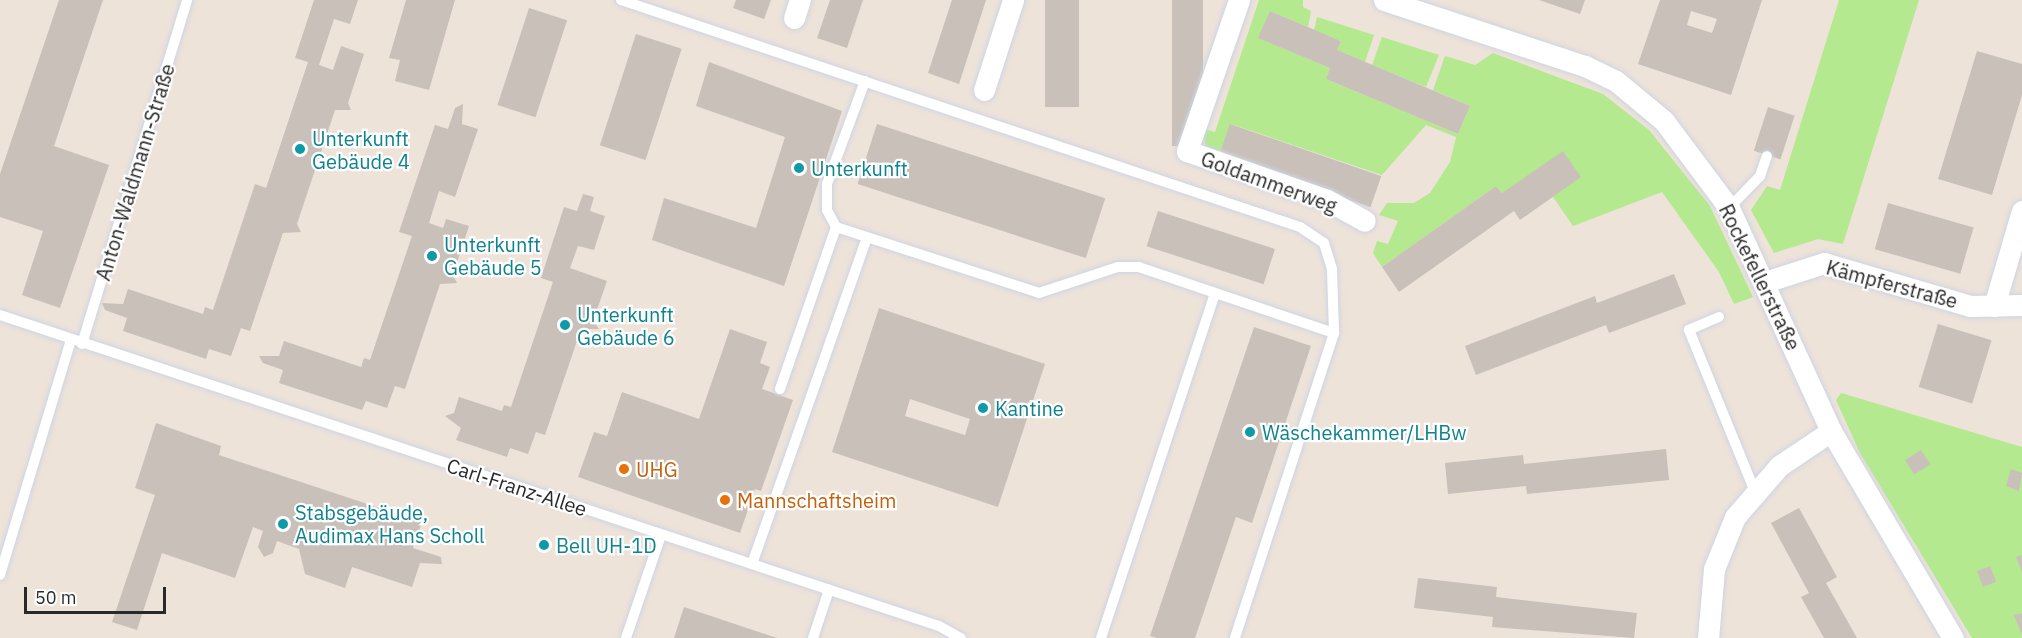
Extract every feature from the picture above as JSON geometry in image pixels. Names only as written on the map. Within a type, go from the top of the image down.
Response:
[{"type":"street","points":[[984,90],[1013,0]]},
{"type":"street","name":"Goldammerweg","points":[[1239,0],[1187,151],[1327,200],[1365,221]]},
{"type":"street","name":"Rockefellerstraße","points":[[1384,0],[1585,66],[1616,81],[1664,121],[1729,207],[1831,431],[1953,638]]},
{"type":"street","points":[[1994,306],[2022,211]]},
{"type":"street","name":"Kämpferstraße","points":[[1765,282],[1824,263],[1970,306],[2022,305]]},
{"type":"street","points":[[1708,638],[1714,569],[1754,489],[1808,443],[1831,431]]},
{"type":"lane","name":"Anton-Waldmann-Straße","points":[[82,344],[188,0]]},
{"type":"lane","points":[[621,0],[1300,228],[1324,243],[1332,269],[1334,333],[1235,638]]},
{"type":"lane","points":[[865,81],[827,184],[827,210],[836,227],[866,240],[1019,290],[1039,293],[1118,267],[1139,267],[1334,333]]},
{"type":"lane","points":[[1729,207],[1760,176],[1767,156]]},
{"type":"lane","points":[[780,389],[836,227]]},
{"type":"lane","points":[[752,564],[866,240]]},
{"type":"lane","points":[[1101,638],[1215,294]]},
{"type":"lane","name":"Carl-Franz-Allee","points":[[0,315],[752,564],[961,638]]},
{"type":"lane","points":[[1719,316],[1689,330],[1754,489]]},
{"type":"lane","points":[[0,575],[71,340]]},
{"type":"lane","points":[[626,638],[661,535]]},
{"type":"lane","points":[[813,638],[829,590]]},
{"type":"green space","points":[[1259,0],[1303,0],[1303,7],[1311,11],[1308,27],[1270,11],[1259,38],[1330,68],[1326,79],[1458,134],[1470,106],[1433,90],[1445,56],[1475,65],[1493,53],[1603,94],[1649,130],[1710,206],[1753,297],[1734,304],[1719,272],[1662,192],[1573,226],[1553,197],[1502,193],[1496,186],[1382,267],[1373,253],[1377,241],[1388,244],[1398,221],[1379,215],[1387,203],[1414,203],[1430,193],[1450,162],[1456,137],[1426,125],[1382,175],[1231,124],[1220,155],[1207,150],[1201,128],[1215,132]]},
{"type":"green space","points":[[1839,0],[1919,0],[1843,244],[1818,239],[1774,253],[1751,210],[1767,186],[1780,190]]},
{"type":"green space","points":[[1317,17],[1374,35],[1365,62],[1337,50],[1341,41],[1314,30]]},
{"type":"green space","points":[[1382,37],[1439,55],[1426,87],[1372,65]]},
{"type":"green space","points":[[1841,393],[2022,447],[2022,638],[1972,638],[1860,453],[1836,400]]},
{"type":"building","points":[[59,0],[103,0],[54,146],[109,165],[60,308],[22,295],[43,231],[0,217],[0,174]]},
{"type":"building","name":"Unterkunft Gebäude 4","points":[[314,0],[358,0],[350,24],[334,19],[319,65],[333,70],[341,46],[364,54],[348,103],[351,110],[335,110],[297,224],[301,232],[283,233],[250,331],[241,328],[231,356],[209,349],[206,359],[123,331],[127,318],[105,310],[102,303],[123,304],[128,289],[203,314],[205,307],[213,310],[255,184],[266,188],[308,62],[295,58]]},
{"type":"building","points":[[406,0],[455,0],[429,90],[395,81],[400,60],[389,58]]},
{"type":"building","points":[[736,0],[771,0],[764,19],[733,8]]},
{"type":"building","points":[[830,0],[863,0],[847,48],[817,38]]},
{"type":"building","points":[[952,0],[986,0],[959,84],[928,73]]},
{"type":"building","points":[[1045,0],[1079,0],[1079,107],[1045,107]]},
{"type":"building","points":[[1172,0],[1203,0],[1203,146],[1172,146]]},
{"type":"building","points":[[1539,0],[1585,0],[1580,14]]},
{"type":"building","points":[[1660,0],[1762,0],[1731,95],[1638,64]],"holes":[[[1691,11],[1717,19],[1712,33],[1687,25]]]},
{"type":"building","points":[[529,8],[567,20],[536,117],[497,105]]},
{"type":"building","points":[[1270,11],[1341,41],[1337,50],[1470,106],[1458,134],[1326,79],[1330,68],[1258,38]]},
{"type":"building","points":[[636,34],[682,49],[645,160],[600,145]]},
{"type":"building","points":[[1977,51],[2022,64],[2022,95],[1992,195],[1938,179]]},
{"type":"building","name":"Unterkunft","points":[[709,62],[842,111],[784,286],[652,240],[664,198],[756,228],[785,137],[696,106]]},
{"type":"building","name":"Unterkunft Gebäude 5","points":[[463,104],[462,124],[478,129],[455,197],[439,191],[429,223],[443,228],[446,219],[469,226],[453,275],[457,283],[440,284],[405,389],[395,386],[387,408],[366,401],[362,410],[279,383],[283,370],[263,363],[259,356],[279,356],[284,341],[361,367],[364,358],[370,360],[412,236],[399,232],[435,125],[448,129],[455,108]]},
{"type":"building","points":[[1768,107],[1795,116],[1780,159],[1754,151]]},
{"type":"building","points":[[877,124],[1105,198],[1086,258],[858,184]]},
{"type":"building","points":[[1230,124],[1381,176],[1371,207],[1219,155]]},
{"type":"building","points":[[1563,151],[1581,177],[1520,220],[1514,211],[1399,292],[1382,267],[1496,186],[1502,193]]},
{"type":"building","name":"Unterkunft Gebäude 6","points":[[583,194],[594,197],[590,211],[605,216],[594,250],[578,246],[570,268],[607,281],[593,321],[599,329],[581,329],[545,435],[536,432],[528,454],[510,448],[507,457],[456,440],[461,428],[445,416],[454,413],[459,397],[502,411],[504,405],[511,407],[553,282],[541,278],[564,207],[577,211]]},
{"type":"building","points":[[1888,203],[1974,228],[1960,274],[1875,249]]},
{"type":"building","points":[[1158,211],[1275,249],[1264,284],[1147,246]]},
{"type":"building","points":[[1674,274],[1686,304],[1609,333],[1606,325],[1476,375],[1465,346],[1595,296],[1597,303]]},
{"type":"building","name":"Kantine","points":[[879,308],[1045,364],[998,507],[832,452]],"holes":[[[910,399],[970,419],[965,435],[905,416]]]},
{"type":"building","points":[[1938,324],[1992,340],[1972,403],[1919,387]]},
{"type":"building","name":"Wäschekammer/LHBw","points":[[1254,327],[1311,346],[1252,523],[1236,517],[1195,638],[1150,636]]},
{"type":"building","points":[[730,329],[767,342],[760,363],[770,367],[762,389],[793,400],[761,491],[755,489],[740,533],[578,477],[594,432],[607,436],[622,392],[699,419]]},
{"type":"building","name":"Stabsgebäude, Audimax Hans Scholl","points":[[156,423],[221,446],[219,455],[422,522],[413,548],[441,557],[442,564],[420,563],[412,587],[352,567],[345,588],[305,574],[299,549],[277,541],[273,553],[264,557],[258,547],[263,531],[253,527],[235,578],[162,553],[137,630],[112,622],[155,495],[135,488]]},
{"type":"building","points":[[1666,449],[1669,480],[1527,494],[1526,486],[1448,494],[1445,463],[1523,455],[1524,464]]},
{"type":"building","points":[[1921,450],[1930,464],[1914,475],[1905,460]]},
{"type":"building","points":[[2011,469],[2022,473],[2019,491],[2006,486]]},
{"type":"building","points":[[1799,508],[1837,577],[1826,583],[1857,638],[1824,638],[1801,597],[1809,593],[1771,523]]},
{"type":"building","points":[[2022,555],[2022,572],[2016,557]]},
{"type":"building","points":[[1990,566],[1996,582],[1983,587],[1977,571]]},
{"type":"building","points":[[1418,578],[1497,587],[1496,597],[1637,613],[1634,638],[1492,627],[1493,617],[1414,608]]},
{"type":"building","points":[[684,607],[777,638],[674,638]]},
{"type":"building","points":[[2022,613],[2022,635],[2014,615]]},
{"type":"place","name":"Unterkunft Gebäude 4","points":[[300,149]]},
{"type":"place","name":"Unterkunft","points":[[799,168]]},
{"type":"place","name":"Unterkunft Gebäude 5","points":[[432,256]]},
{"type":"place","name":"Unterkunft Gebäude 6","points":[[565,325]]},
{"type":"place","name":"Kantine","points":[[983,408]]},
{"type":"place","name":"Wäschekammer/LHBw","points":[[1250,432]]},
{"type":"place","name":"UHG","points":[[624,469]]},
{"type":"place","name":"Mannschaftsheim","points":[[725,500]]},
{"type":"place","name":"Stabsgebäude, Audimax Hans Scholl","points":[[283,524]]},
{"type":"place","name":"Bell UH-1D","points":[[544,545]]}]
